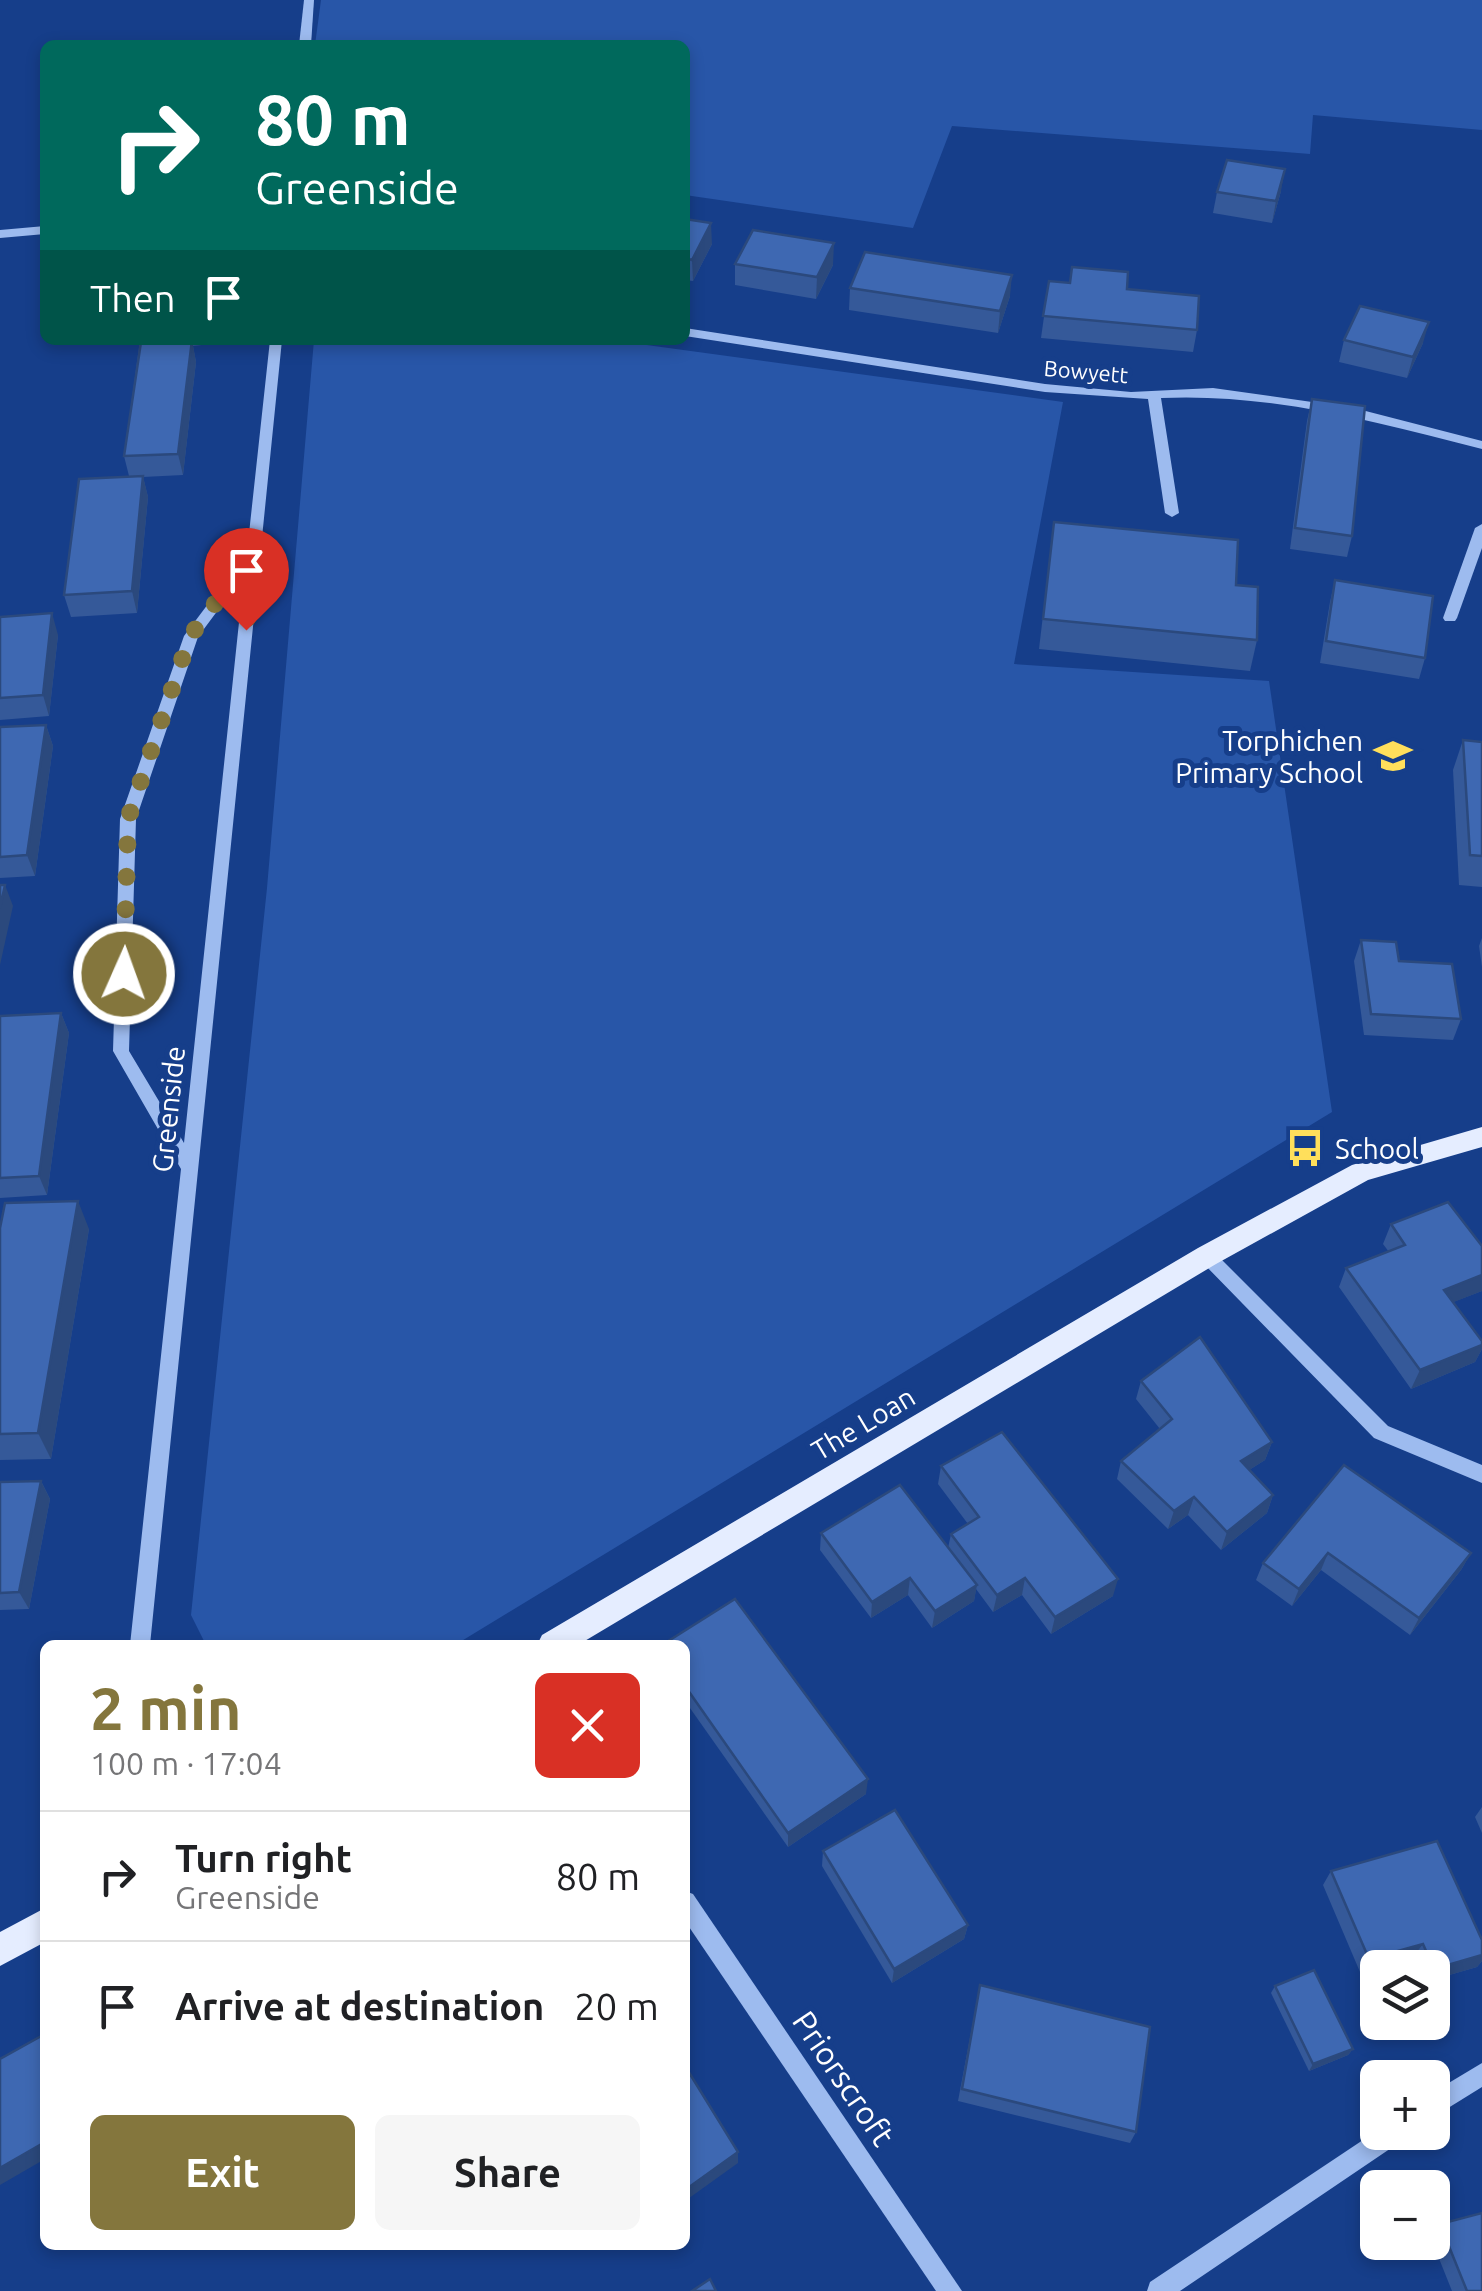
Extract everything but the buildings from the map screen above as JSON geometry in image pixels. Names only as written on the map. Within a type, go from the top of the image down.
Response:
[{"type":"main road","name":"The Loan","points":[[560,1640],[1207,1256],[1361,1172],[1482,1137]]},
{"type":"main road","points":[[0,1950],[40,1927]]},
{"type":"street","points":[[305,40],[309,0]]},
{"type":"street","points":[[0,234],[40,230]]},
{"type":"street","name":"Bowyett","points":[[690,333],[1046,388],[1154,395],[1213,392],[1354,412],[1482,445]]},
{"type":"street","name":"Greenside","points":[[141,1640],[275,345]]},
{"type":"street","points":[[1154,395],[1172,512]]},
{"type":"street","points":[[1450,618],[1482,528]]},
{"type":"street","points":[[190,1169],[121,1051],[128,819],[190,636],[254,553]]},
{"type":"street","points":[[1207,1256],[1381,1432],[1482,1474]]},
{"type":"street","name":"Priorscroft","points":[[690,1909],[950,2291]]},
{"type":"street","points":[[1450,2095],[1482,2074]]},
{"type":"street","points":[[1160,2291],[1368,2150]]},
{"type":"shaded area","points":[[321,0],[1482,0],[1482,130],[1313,115],[1310,154],[952,126],[913,228],[690,196],[690,40],[316,40]]},
{"type":"shaded area","points":[[314,345],[647,345],[1063,402],[1014,664],[1269,681],[1332,1112],[463,1640],[204,1640],[191,1615],[267,888]]},
{"type":"place","name":"Torphichen Primary School","points":[[1393,756]]},
{"type":"place","name":"School","points":[[1305,1148]]},
{"type":"route","points":[[124,974],[128,819],[190,636],[254,553],[246,630]]}]
